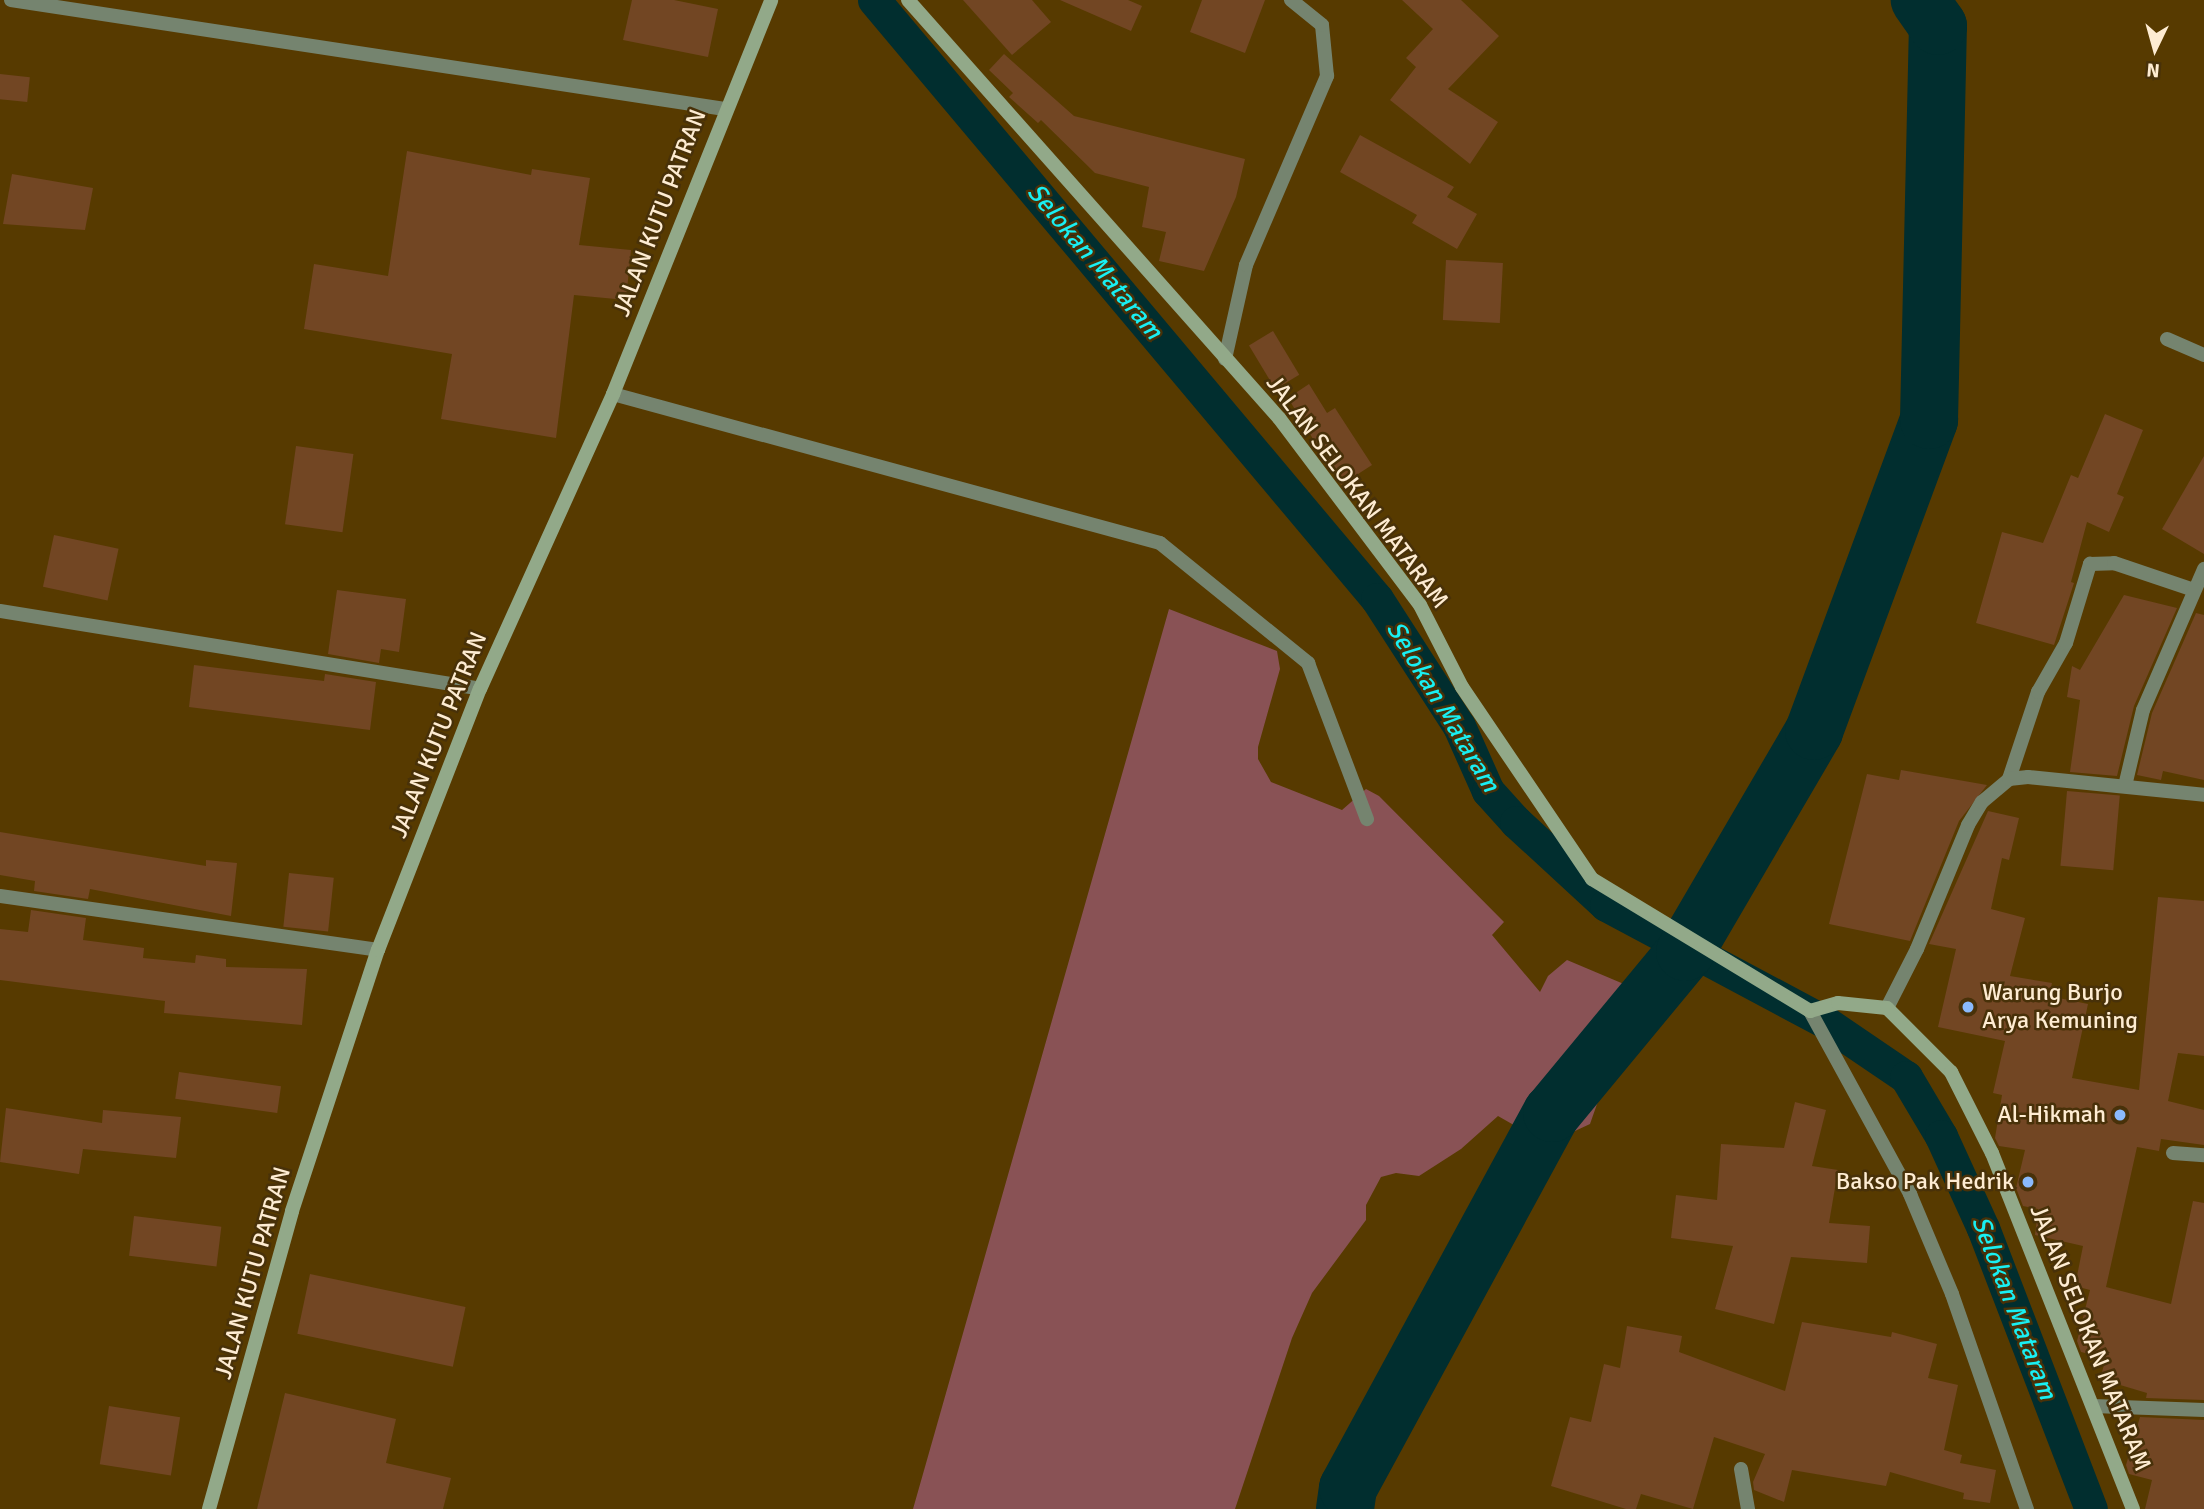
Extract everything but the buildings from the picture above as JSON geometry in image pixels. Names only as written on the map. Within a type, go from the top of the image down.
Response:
[{"type":"street","points":[[11,0],[726,109]]},
{"type":"street","name":"JALAN KUTU PATRAN","points":[[209,1509],[292,1211],[379,950],[480,689],[613,394],[771,0]]},
{"type":"street","name":"JALAN SELOKAN MATARAM","points":[[908,0],[1279,418],[1420,605],[1462,687],[1592,879],[1815,1010],[1910,1194],[1952,1294],[2027,1509]]},
{"type":"street","points":[[1225,359],[1246,265],[1327,76],[1322,25],[1291,0]]},
{"type":"street","points":[[2168,339],[2204,355]]},
{"type":"street","points":[[613,394],[1160,543],[1308,663],[1367,819]]},
{"type":"street","points":[[1815,1010],[1838,1003],[1887,1008],[1917,948],[1968,825],[1982,802],[2009,779],[2039,692],[2066,643],[2090,564],[2114,563],[2194,590]]},
{"type":"street","points":[[2125,786],[2143,710],[2204,569]]},
{"type":"street","points":[[0,611],[480,689]]},
{"type":"street","points":[[2009,779],[2028,777],[2204,795]]},
{"type":"street","points":[[0,896],[379,950]]},
{"type":"street","name":"JALAN SELOKAN MATARAM","points":[[1887,1008],[1951,1072],[1992,1153],[2133,1509]]},
{"type":"street","points":[[2173,1153],[2204,1155]]},
{"type":"street","points":[[2093,1406],[2204,1410]]},
{"type":"street","points":[[1741,1469],[1748,1509]]},
{"type":"shaded area","points":[[1169,609],[1277,651],[1280,669],[1258,747],[1258,759],[1271,782],[1342,810],[1366,789],[1379,796],[1504,922],[1492,935],[1540,992],[1548,976],[1567,960],[1638,990],[1645,1000],[1642,1039],[1603,1087],[1590,1124],[1547,1144],[1498,1116],[1461,1149],[1419,1176],[1396,1173],[1381,1177],[1366,1205],[1366,1220],[1312,1293],[1292,1338],[1235,1509],[913,1509]]},
{"type":"waterway","name":"Selokan Mataram","points":[[874,0],[1377,599],[1459,726],[1488,791],[1516,822],[1606,905],[1825,1022],[1906,1077],[1941,1136],[1983,1228],[2091,1509]]},
{"type":"waterway","points":[[1345,1509],[1348,1488],[1552,1113],[1685,952],[1814,731],[1929,420],[1938,26],[1920,0]]},
{"type":"place","name":"Warung Burjo Arya Kemuning","points":[[1968,1007]]},
{"type":"place","name":"Al-Hikmah","points":[[2120,1115]]},
{"type":"place","name":"Bakso Pak Hedrik","points":[[2028,1182]]}]
